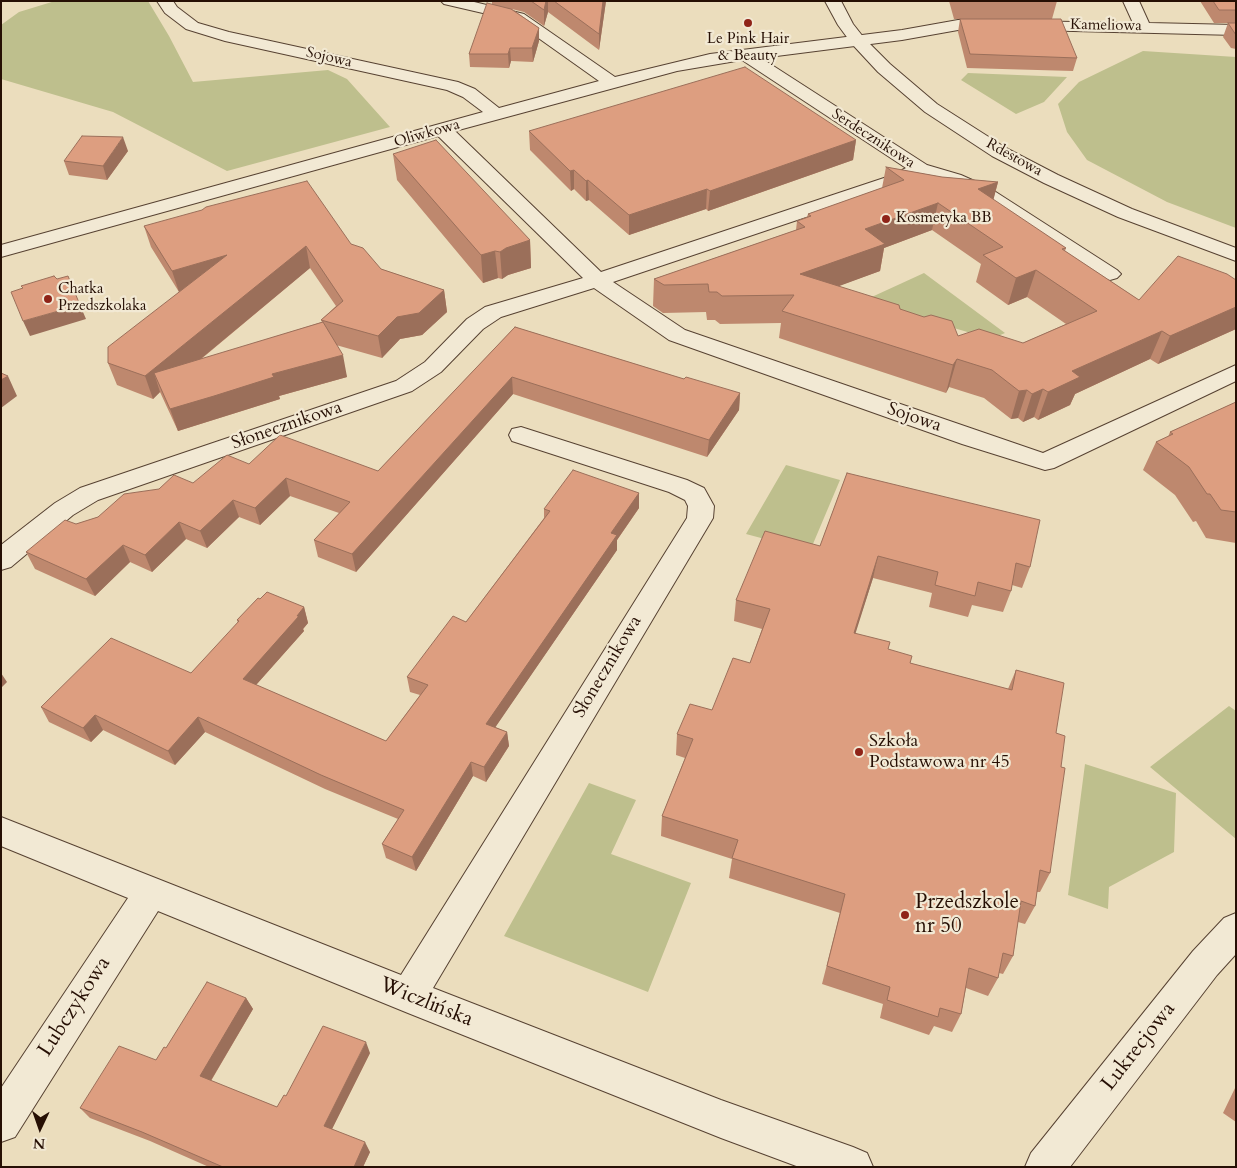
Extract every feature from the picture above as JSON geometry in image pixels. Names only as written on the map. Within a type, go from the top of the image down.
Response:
[{"type":"street","name":"Sojowa","points":[[165,1],[171,10],[192,26],[225,36],[452,86],[478,98],[496,114]]},
{"type":"street","points":[[449,1],[518,18],[613,83]]},
{"type":"street","name":"Rdestowa","points":[[833,1],[846,25],[858,41],[884,68],[931,108],[1000,152],[1051,179],[1126,213],[1236,255]]},
{"type":"street","points":[[1131,1],[1143,27]]},
{"type":"street","name":"Kameliowa","points":[[858,41],[958,25],[992,24],[1236,30]]},
{"type":"street","name":"Oliwkowa","points":[[1,251],[675,66],[744,54],[858,41]]},
{"type":"street","name":"Serdecznikowa","points":[[744,54],[920,169],[954,179],[981,191],[1110,274]]},
{"type":"street","name":"Sojowa","points":[[442,130],[597,280],[678,335],[971,438],[1046,462],[1236,372]]},
{"type":"street","points":[[597,280],[900,179],[920,169]]},
{"type":"street","name":"Słonecznikowa","points":[[1,560],[64,509],[89,494],[404,386],[433,367],[475,324],[493,312],[597,280]]},
{"type":"street","name":"Słonecznikowa","points":[[408,996],[700,518],[701,506],[695,494],[678,486],[521,435]]},
{"type":"street","name":"Wiczlińska","points":[[1,831],[408,996],[721,1119],[853,1167]]},
{"type":"street","name":"Lubczykowa","points":[[1,1123],[151,892]]},
{"type":"street","name":"Lukrecjowa","points":[[1045,1167],[1205,963],[1236,929]]},
{"type":"green space","points":[[55,1],[148,1],[193,82],[328,70],[347,79],[390,127],[227,171],[113,112],[1,79],[1,25],[19,12]]},
{"type":"green space","points":[[1143,51],[1236,57],[1236,228],[1167,202],[1087,160],[1067,132],[1058,104],[1079,82]]},
{"type":"green space","points":[[968,73],[1067,77],[1044,102],[1016,114],[961,80]]},
{"type":"green space","points":[[924,273],[1005,333],[991,339],[863,301]]},
{"type":"green space","points":[[786,465],[840,480],[810,551],[746,534]]},
{"type":"green space","points":[[1229,706],[1236,711],[1236,839],[1150,767]]},
{"type":"green space","points":[[1085,764],[1176,793],[1174,852],[1109,887],[1108,909],[1068,895]]},
{"type":"green space","points":[[589,783],[636,800],[611,854],[691,883],[648,992],[504,936]]},
{"type":"building","points":[[531,1],[546,1],[544,10]]},
{"type":"building","points":[[554,1],[603,1],[599,34]]},
{"type":"building","points":[[1213,1],[1236,1],[1236,10],[1219,10]]},
{"type":"building","points":[[487,3],[511,9],[539,28],[532,48],[510,48],[508,54],[469,54]]},
{"type":"building","points":[[960,19],[1061,19],[1077,58],[970,54]]},
{"type":"building","points":[[1228,23],[1236,23],[1236,35]]},
{"type":"building","points":[[745,67],[856,140],[710,191],[707,189],[629,215],[588,180],[586,181],[574,170],[570,171],[529,131]]},
{"type":"building","points":[[82,136],[123,137],[103,166],[64,161]]},
{"type":"building","points":[[436,140],[530,240],[500,252],[495,251],[481,255],[393,154]]},
{"type":"building","points":[[886,167],[942,177],[998,182],[978,189],[1066,248],[1062,249],[1139,300],[1178,256],[1227,274],[1236,280],[1236,307],[1170,336],[1162,331],[1072,371],[1080,377],[1048,392],[1043,389],[1032,394],[1027,390],[1019,391],[992,370],[957,359],[953,365],[782,311],[794,295],[722,296],[717,292],[709,292],[708,284],[664,285],[654,279],[805,227],[797,221],[811,216],[808,214],[904,180]],"holes":[[[938,203],[1003,247],[983,255],[1016,278],[1036,270],[1097,311],[1023,343],[979,329],[958,336],[952,321],[931,315],[924,317],[900,309],[899,305],[800,274],[885,244],[865,229]]]},
{"type":"building","points":[[307,181],[351,244],[363,248],[381,269],[444,290],[419,313],[397,317],[378,336],[321,320],[343,301],[306,246],[145,376],[108,363],[108,347],[227,255],[172,271],[144,226],[202,210],[206,207]]},
{"type":"building","points":[[54,276],[57,279],[68,276],[80,305],[23,321],[11,292],[23,288],[21,286]]},
{"type":"building","points":[[323,322],[343,355],[272,374],[274,377],[214,396],[170,409],[154,373]]},
{"type":"building","points":[[515,327],[684,379],[686,377],[740,393],[709,440],[512,377],[352,554],[314,540],[350,502],[286,478],[255,508],[233,500],[200,531],[179,522],[145,555],[123,545],[86,579],[26,552],[65,520],[76,524],[98,517],[124,494],[159,489],[174,475],[193,483],[227,455],[249,464],[280,435],[378,471]]},
{"type":"building","points":[[1,373],[8,376],[1,380]]},
{"type":"building","points":[[1236,402],[1236,512],[1221,510],[1210,494],[1207,494],[1189,467],[1156,442],[1173,434],[1170,432]]},
{"type":"building","points":[[573,470],[639,493],[611,533],[617,535],[486,724],[507,732],[484,767],[471,762],[412,857],[382,844],[404,810],[321,775],[198,717],[168,751],[95,715],[83,728],[41,707],[111,638],[191,673],[239,621],[237,620],[258,598],[260,599],[267,592],[304,607],[297,616],[299,616],[243,679],[386,741],[428,685],[407,677],[453,616],[466,622],[550,511],[544,509]]},
{"type":"building","points":[[847,473],[1040,520],[1030,567],[1016,563],[1011,591],[978,582],[975,596],[935,585],[938,572],[878,556],[854,633],[890,642],[888,649],[912,656],[910,663],[1012,690],[1016,670],[1064,683],[1056,733],[1065,736],[1061,767],[1065,768],[1050,873],[1040,870],[1035,906],[1021,901],[1013,956],[1003,953],[998,978],[969,968],[961,1014],[940,1008],[938,1017],[887,1000],[890,987],[827,966],[845,894],[732,858],[738,840],[662,816],[693,739],[677,734],[690,704],[712,710],[733,658],[750,663],[770,609],[736,600],[765,531],[820,546]]},
{"type":"building","points":[[207,982],[246,998],[200,1076],[277,1107],[284,1095],[286,1096],[323,1026],[366,1042],[324,1126],[365,1142],[354,1167],[223,1167],[80,1108],[119,1046],[156,1060],[164,1047],[166,1048]]},
{"type":"place","name":"Le Pink Hair & Beauty","points":[[748,23]]},
{"type":"place","name":"Kosmetyka BB","points":[[886,219]]},
{"type":"place","name":"Chatka Przedszkolaka","points":[[48,299]]},
{"type":"place","name":"Szkoła Podstawowa nr 45","points":[[859,752]]},
{"type":"place","name":"Przedszkole nr 50","points":[[905,915]]}]
